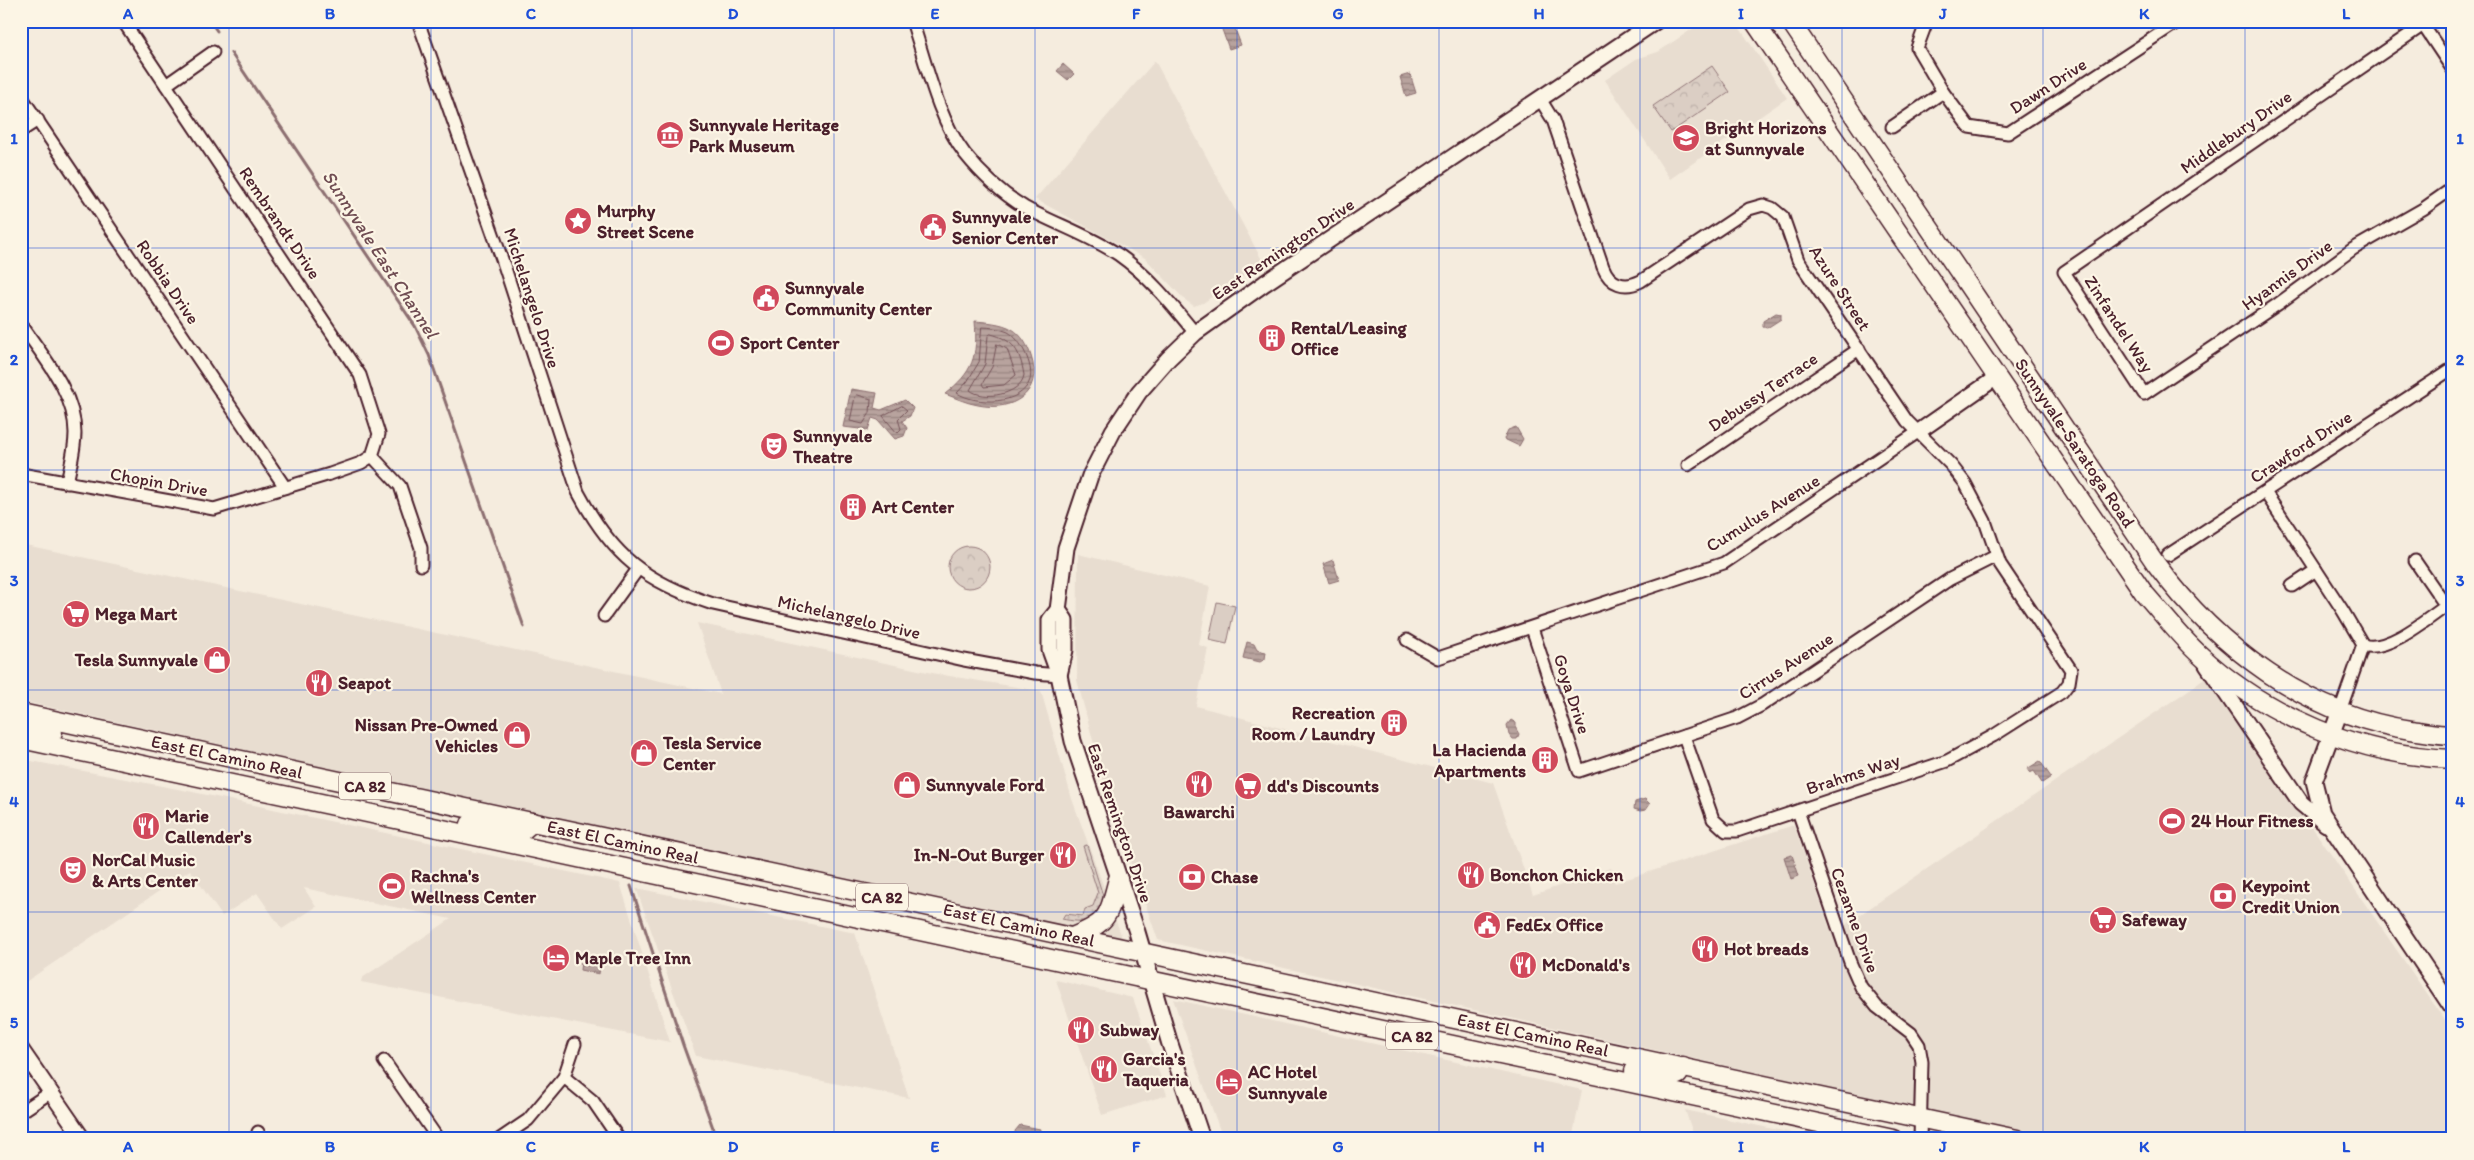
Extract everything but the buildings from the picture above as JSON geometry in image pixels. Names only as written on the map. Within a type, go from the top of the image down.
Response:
[{"type":"main road","name":"East Remington Drive","points":[[1202,1139],[1143,953],[1072,741],[1059,675],[1065,650],[1066,620],[1058,610],[1066,548],[1073,523],[1101,453],[1140,392],[1168,358],[1196,333],[1265,283],[1656,21]]},
{"type":"main road","name":"Sunnyvale-Saratoga Road","points":[[1754,21],[2144,593],[2200,655],[2300,803],[2331,829]]},
{"type":"main road","name":"Sunnyvale-Saratoga Road","points":[[1790,21],[2174,589],[2210,627],[2255,664],[2340,711],[2314,781],[2322,813],[2453,1009]]},
{"type":"main road","points":[[2200,655],[2232,680],[2268,703],[2332,735],[2368,747],[2426,758],[2453,759]]},
{"type":"main road","points":[[2340,711],[2387,727],[2453,735]]},
{"type":"main road","name":"East El Camino Real","points":[[21,713],[2017,1139]]},
{"type":"main road","points":[[21,726],[135,748],[155,741]]},
{"type":"main road","name":"East El Camino Real","points":[[21,739],[1893,1139]]},
{"type":"main road","points":[[432,826],[466,823],[520,832],[533,822]]},
{"type":"main road","points":[[545,852],[550,843],[592,836]]},
{"type":"main road","points":[[1072,937],[1095,927],[1104,920],[1110,908],[1118,878]]},
{"type":"main road","points":[[1505,1056],[1508,1047],[1515,1044],[1566,1054],[1590,1047]]},
{"type":"main road","points":[[1605,1077],[1616,1068],[1667,1078],[1678,1075],[1682,1067]]},
{"type":"street","name":"Rembrandt Drive","points":[[123,21],[360,376],[379,434],[372,456]]},
{"type":"street","name":"Michelangelo Drive","points":[[418,21],[503,262],[578,492],[598,527],[615,549],[638,570],[679,593],[713,604],[964,660],[1059,675]]},
{"type":"street","points":[[912,21],[946,120],[965,154],[1002,191],[1025,207],[1098,242],[1134,266],[1168,300],[1196,333]]},
{"type":"street","name":"Dawn Drive","points":[[1927,21],[1917,48],[1943,92],[1969,127],[2008,133],[2179,21]]},
{"type":"street","points":[[2426,23],[2453,70]]},
{"type":"street","name":"Middlebury Drive","points":[[2064,272],[2426,23]]},
{"type":"street","points":[[166,85],[213,52]]},
{"type":"street","points":[[1892,127],[1943,92]]},
{"type":"street","name":"Robbia Drive","points":[[21,96],[286,487]]},
{"type":"street","name":"Azure Street","points":[[1540,99],[1553,120],[1603,268],[1612,281],[1622,285],[1641,281],[1749,209],[1763,205],[1772,208],[1783,217],[1795,254],[1907,421],[1951,465],[1965,483],[1985,521],[1996,556],[2068,664],[2071,670],[2071,678]]},
{"type":"street","points":[[21,131],[38,120]]},
{"type":"street","name":"Hyannis Drive","points":[[2144,394],[2278,304],[2353,249],[2423,209],[2453,188]]},
{"type":"street","name":"Zinfandel Way","points":[[2064,272],[2144,394]]},
{"type":"street","points":[[21,324],[60,382],[71,406],[75,433],[67,483]]},
{"type":"street","name":"Debussy Terrace","points":[[1688,464],[1859,349]]},
{"type":"street","name":"Crawford Drive","points":[[2168,555],[2453,368]]},
{"type":"street","name":"Cumulus Avenue","points":[[1408,640],[1438,658],[1724,563],[1996,377]]},
{"type":"street","points":[[372,456],[400,486],[421,548],[421,565]]},
{"type":"street","name":"Chopin Drive","points":[[21,474],[214,510],[361,463],[372,456]]},
{"type":"street","points":[[2265,492],[2363,645],[2370,648],[2390,643],[2449,604],[2415,561]]},
{"type":"street","name":"Cirrus Avenue","points":[[1579,771],[1737,718],[1762,705],[1950,578],[1996,556]]},
{"type":"street","points":[[604,616],[638,570]]},
{"type":"street","points":[[2292,586],[2316,570]]},
{"type":"street","name":"Goya Drive","points":[[1532,628],[1579,771]]},
{"type":"street","points":[[2340,711],[2363,645]]},
{"type":"street","name":"Brahms Way","points":[[1684,736],[1713,819],[1726,831],[1737,831],[1932,766],[1970,750],[2062,692],[2071,678]]},
{"type":"street","name":"Cezanne Drive","points":[[1798,811],[1847,955],[1860,987],[1877,1007],[1911,1033],[1919,1046],[1922,1062],[1920,1139]]},
{"type":"street","points":[[500,1139],[528,1120],[564,1077],[575,1044]]},
{"type":"street","points":[[21,1049],[83,1139]]},
{"type":"street","points":[[384,1061],[438,1139]]},
{"type":"street","points":[[564,1077],[593,1101],[619,1139]]},
{"type":"street","points":[[21,1112],[51,1092]]},
{"type":"shaded area","name":"Bright Horizons at Sunnyvale","points":[[1704,21],[1735,21],[1787,98],[1670,179],[1605,80],[1636,59],[1658,52]]},
{"type":"shaded area","points":[[1155,61],[1263,262],[1203,303],[1194,306],[1185,300],[1145,258],[1035,199]]},
{"type":"shaded area","points":[[21,544],[721,694],[697,623],[937,674],[1041,691],[1072,799],[1124,943],[493,804],[240,759],[242,749],[21,701]]},
{"type":"shaded area","points":[[1078,554],[1210,586],[1199,645],[1208,648],[1196,706],[1493,783],[1533,895],[1611,868],[1615,883],[1794,825],[1829,927],[1845,925],[2206,678],[2229,706],[2453,1032],[2453,1139],[2057,1139],[1158,940],[1109,801],[1077,680]]},
{"type":"shaded area","points":[[21,759],[188,791],[620,883],[670,1042],[361,982],[362,978],[451,919],[304,888],[316,907],[282,929],[257,893],[222,916],[190,870],[21,985]]},
{"type":"shaded area","points":[[636,888],[855,933],[909,1098],[696,1056]]},
{"type":"shaded area","points":[[1056,980],[1133,998],[1167,1095],[1102,1115]]},
{"type":"shaded area","points":[[1173,999],[1582,1090],[1572,1139],[1343,1139],[1329,1136],[1322,1139],[1223,1139]]},
{"type":"shaded area","points":[[1685,1110],[1820,1139],[1695,1139]]},
{"type":"green space","points":[[1712,66],[1730,92],[1671,132],[1653,106]]},
{"type":"green space","points":[[969,546],[984,552],[990,567],[984,582],[969,588],[954,582],[948,567],[954,552]]},
{"type":"green space","points":[[1217,602],[1235,606],[1227,644],[1209,640]]},
{"type":"green space","points":[[1087,845],[1104,899],[1102,907],[1089,920],[1062,919],[1065,914],[1083,916],[1085,909],[1093,906],[1098,893],[1083,846]]},
{"type":"water","points":[[1232,21],[1241,45],[1229,49],[1220,24]]},
{"type":"water","points":[[1063,64],[1074,74],[1068,80],[1057,71]]},
{"type":"water","points":[[1410,74],[1416,93],[1406,96],[1400,77]]},
{"type":"water","points":[[1776,313],[1781,314],[1781,319],[1767,328],[1763,327],[1763,321]]},
{"type":"water","points":[[975,321],[999,324],[1016,331],[1028,348],[1034,369],[1033,381],[1029,390],[1013,403],[1002,406],[978,405],[945,394],[962,378],[972,363],[976,344]]},
{"type":"water","points":[[851,389],[877,393],[874,408],[881,410],[905,400],[913,408],[910,416],[902,421],[907,428],[904,436],[895,439],[878,420],[872,418],[868,430],[843,427]]},
{"type":"water","points":[[1516,427],[1523,439],[1519,446],[1504,439],[1508,430]]},
{"type":"water","points":[[1333,560],[1339,580],[1329,583],[1323,564]]},
{"type":"water","points":[[1247,642],[1254,644],[1257,650],[1266,652],[1265,659],[1260,662],[1243,658]]},
{"type":"water","points":[[1511,720],[1516,723],[1516,729],[1519,734],[1517,739],[1513,739],[1509,734],[1507,725]]},
{"type":"water","points":[[2040,761],[2051,777],[2042,783],[2034,771],[2030,773],[2027,769]]},
{"type":"water","points":[[1645,799],[1650,804],[1646,810],[1634,809],[1635,802]]},
{"type":"water","points":[[1792,855],[1799,876],[1791,879],[1784,857]]},
{"type":"water","points":[[581,962],[600,966],[599,974],[580,970]]},
{"type":"water","points":[[1020,1125],[1040,1129],[1039,1137],[1016,1139],[1015,1131]]},
{"type":"waterway","name":"Sunnyvale East Channel","points":[[210,21],[217,31]]},
{"type":"waterway","name":"Sunnyvale East Channel","points":[[231,53],[415,326],[429,355],[524,627]]},
{"type":"waterway","name":"Sunnyvale East Channel","points":[[631,886],[683,1045],[717,1139]]},
{"type":"place","name":"Sunnyvale Heritage Park Museum","points":[[670,135]]},
{"type":"place","name":"Bright Horizons at Sunnyvale","points":[[1686,138]]},
{"type":"place","name":"Murphy Street Scene","points":[[578,221]]},
{"type":"place","name":"Sunnyvale Senior Center","points":[[933,227]]},
{"type":"place","name":"Sunnyvale Community Center","points":[[766,298]]},
{"type":"place","name":"Rental/Leasing Office","points":[[1272,338]]},
{"type":"place","name":"Sport Center","points":[[721,343]]},
{"type":"place","name":"Sunnyvale Theatre","points":[[774,446]]},
{"type":"place","name":"Art Center","points":[[853,507]]},
{"type":"place","name":"Mega Mart","points":[[76,614]]},
{"type":"place","name":"Tesla Sunnyvale","points":[[217,660]]},
{"type":"place","name":"Seapot","points":[[319,683]]},
{"type":"place","name":"Recreation Room / Laundry","points":[[1394,723]]},
{"type":"place","name":"Nissan Pre-Owned Vehicles","points":[[517,735]]},
{"type":"place","name":"Tesla Service Center","points":[[644,753]]},
{"type":"place","name":"La Hacienda Apartments","points":[[1545,760]]},
{"type":"place","name":"Bawarchi","points":[[1199,784]]},
{"type":"place","name":"Sunnyvale Ford","points":[[907,785]]},
{"type":"place","name":"dd's Discounts","points":[[1248,786]]},
{"type":"place","name":"24 Hour Fitness","points":[[2172,821]]},
{"type":"place","name":"Marie Callender's","points":[[146,826]]},
{"type":"place","name":"In-N-Out Burger","points":[[1063,855]]},
{"type":"place","name":"NorCal Music & Arts Center","points":[[73,870]]},
{"type":"place","name":"Bonchon Chicken","points":[[1471,875]]},
{"type":"place","name":"Chase","points":[[1192,877]]},
{"type":"place","name":"Rachna's Wellness Center","points":[[392,886]]},
{"type":"place","name":"Keypoint Credit Union","points":[[2223,896]]},
{"type":"place","name":"Safeway","points":[[2103,920]]},
{"type":"place","name":"FedEx Office","points":[[1487,925]]},
{"type":"place","name":"Hot breads","points":[[1705,949]]},
{"type":"place","name":"Maple Tree Inn","points":[[556,958]]},
{"type":"place","name":"McDonald's","points":[[1523,965]]},
{"type":"place","name":"Subway","points":[[1081,1030]]},
{"type":"place","name":"Garcia's Taqueria","points":[[1104,1069]]},
{"type":"place","name":"AC Hotel Sunnyvale","points":[[1229,1082]]}]
